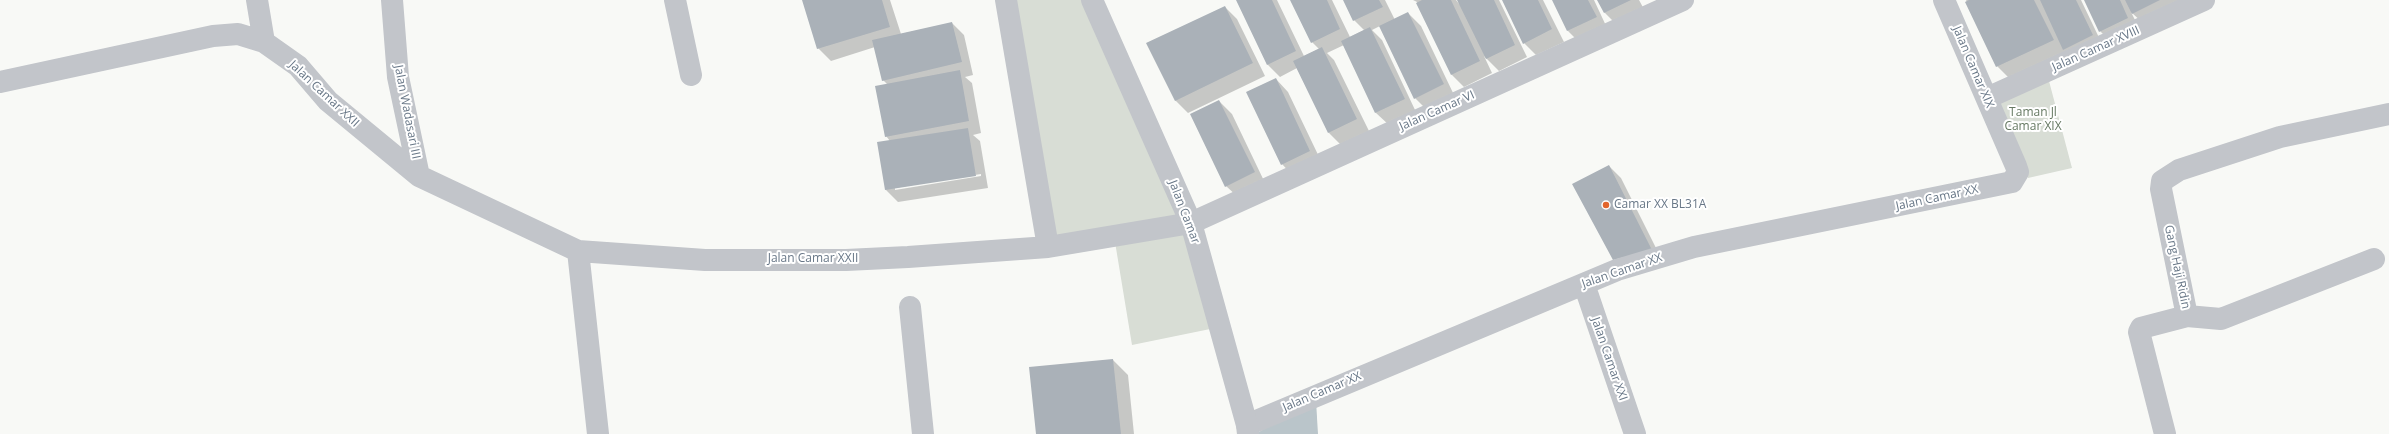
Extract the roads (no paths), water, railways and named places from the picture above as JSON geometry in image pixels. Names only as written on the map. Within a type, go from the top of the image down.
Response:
[{"type":"street","points":[[257,0],[264,42]]},
{"type":"street","name":"Jalan Wadasari III","points":[[392,0],[398,77],[419,176]]},
{"type":"street","points":[[675,0],[691,75]]},
{"type":"street","points":[[1006,0],[1048,247]]},
{"type":"street","name":"Jalan Camar","points":[[1092,0],[1191,223],[1248,429]]},
{"type":"street","name":"Jalan Camar VI","points":[[1191,223],[1684,0]]},
{"type":"street","name":"Jalan Camar XIX","points":[[1944,0],[2016,166],[2018,172],[2016,178]]},
{"type":"street","name":"Jalan Camar XVIII","points":[[1987,98],[2204,0]]},
{"type":"street","name":"Jalan Camar XXII","points":[[0,82],[213,36],[238,34],[264,42],[298,66],[328,101],[419,176],[578,251],[705,260],[846,260],[1048,247],[1191,223]]},
{"type":"street","name":"Gang Haji Ridin","points":[[2165,434],[2139,332],[2141,328],[2187,316],[2161,189],[2162,181],[2179,170],[2280,138],[2389,114]]},
{"type":"street","name":"Jalan Camar XX","points":[[1248,429],[1617,270],[1694,248],[2006,184],[2016,178]]},
{"type":"street","points":[[578,251],[598,434]]},
{"type":"street","points":[[2187,316],[2221,319],[2374,259]]},
{"type":"street","name":"Jalan Camar XXI","points":[[1584,284],[1635,434]]},
{"type":"street","points":[[910,307],[923,434]]},
{"type":"place","name":"Camar XX BL31A","points":[[1606,205]]},
{"type":"park label","name":"Taman Jl Camar XIX","points":[[2033,120]]}]
